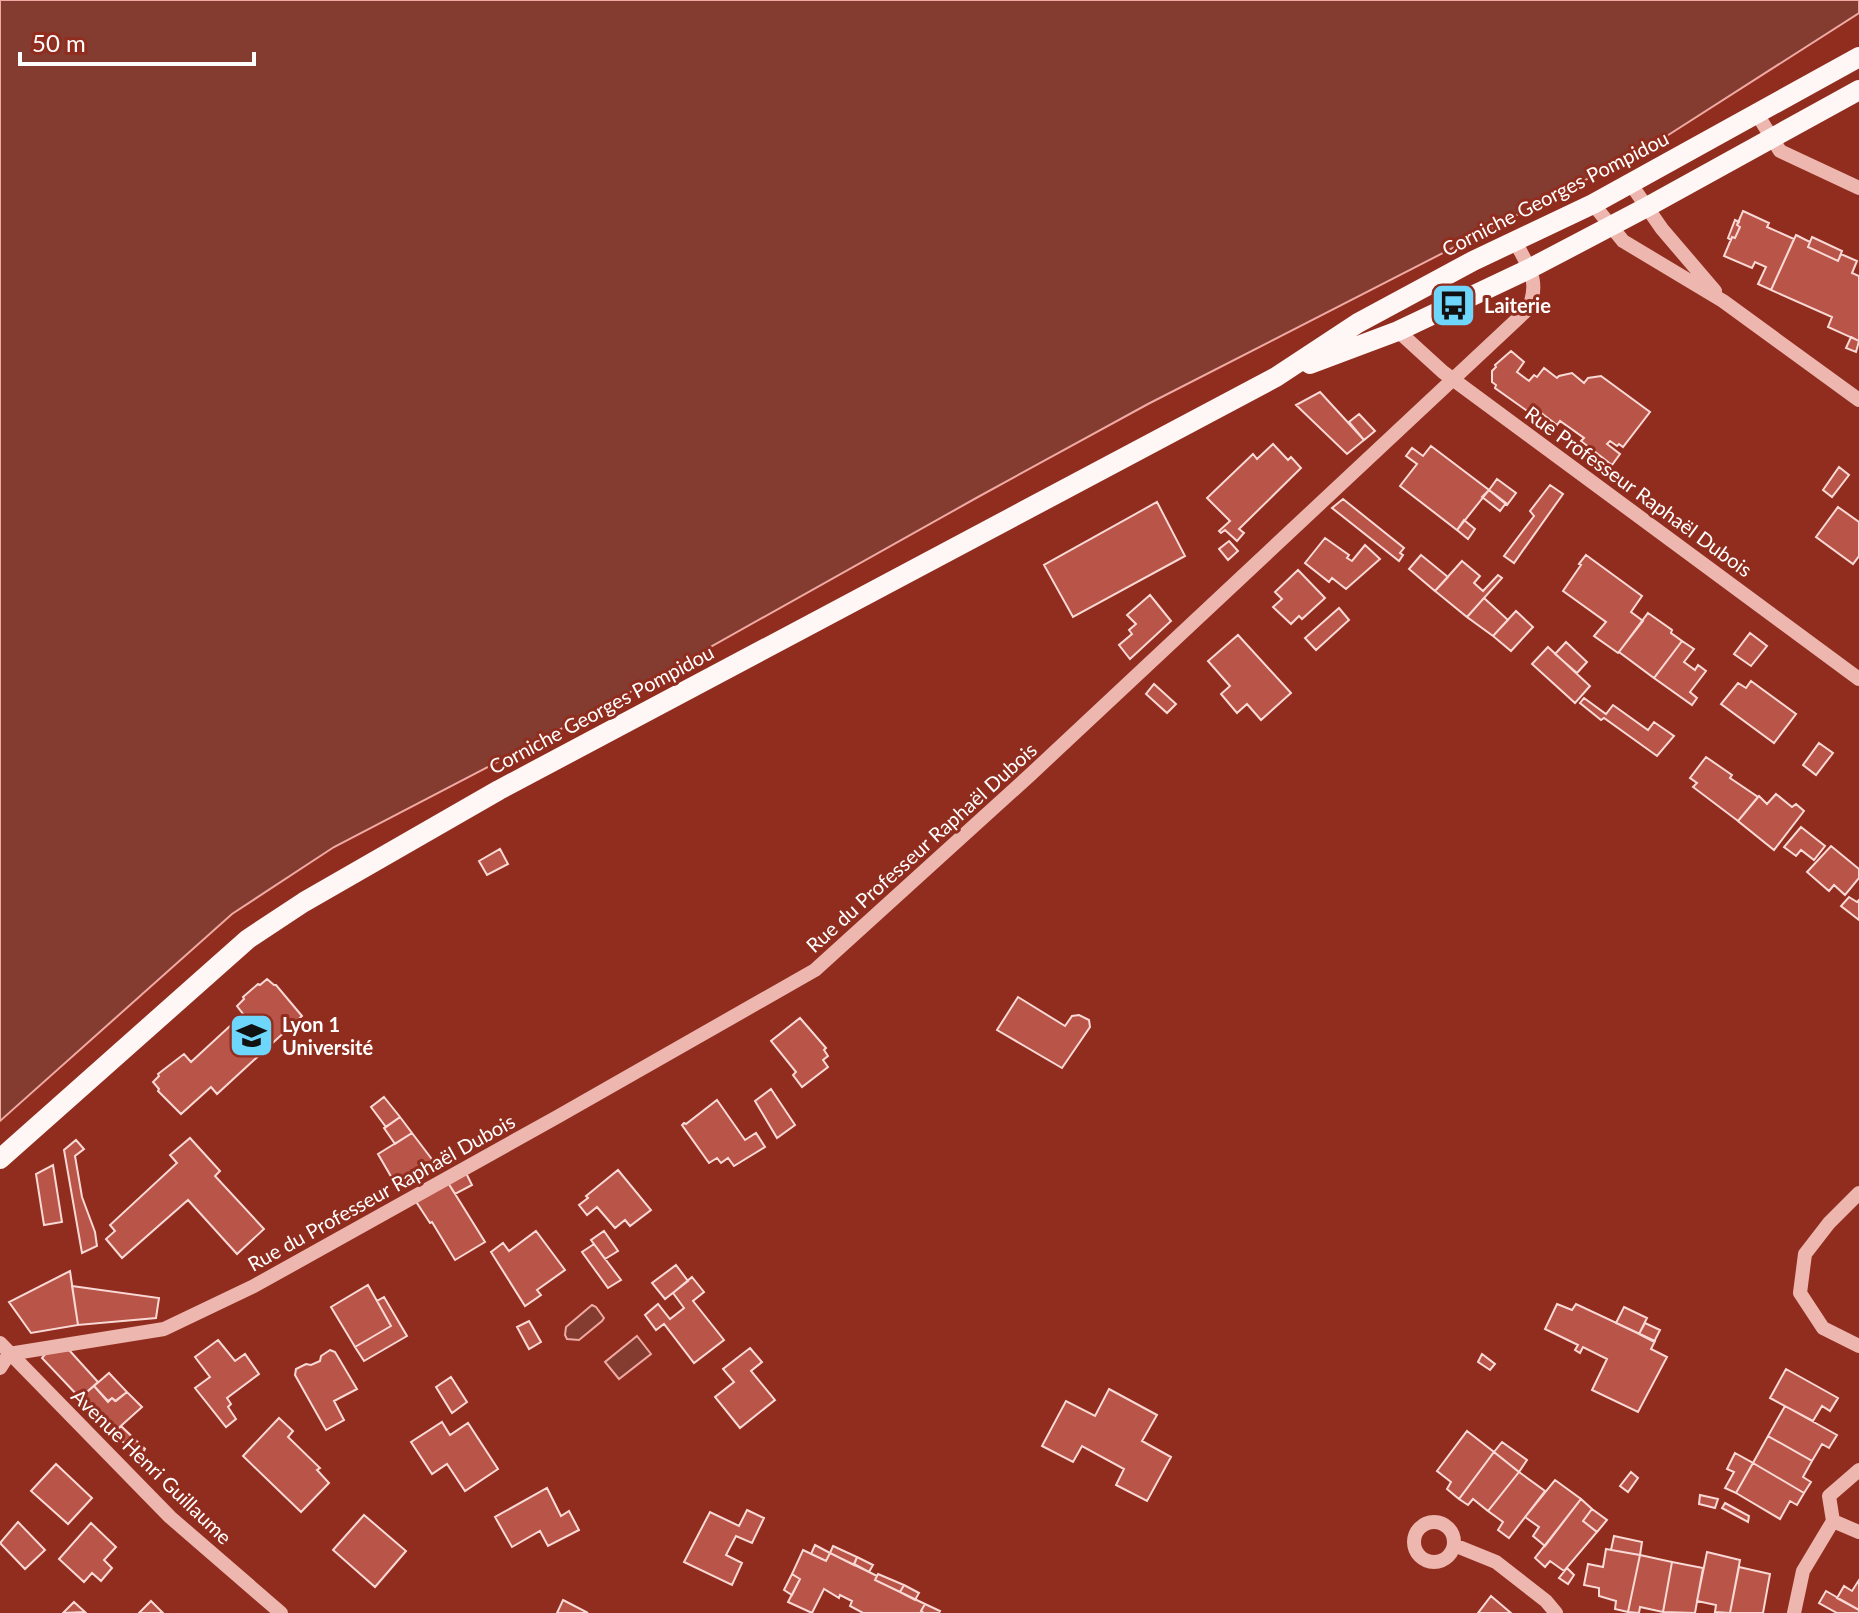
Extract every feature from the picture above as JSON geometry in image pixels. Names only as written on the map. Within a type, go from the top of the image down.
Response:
[{"type":"main road","name":"Corniche Georges Pompidou","points":[[0,1159],[248,939],[304,902],[499,790],[1276,377],[1358,323],[1473,261],[1593,204],[1859,57]]},
{"type":"main road","name":"Corniche Georges Pompidou","points":[[1276,377],[1398,331],[1529,269],[1859,90]]},
{"type":"street","points":[[1757,114],[1780,151],[1859,188]]},
{"type":"street","points":[[1630,183],[1662,229],[1723,301]]},
{"type":"street","points":[[1593,204],[1623,241],[1723,301],[1859,400]]},
{"type":"street","name":"Rue du Professeur Raphaël Dubois","points":[[5,1349],[164,1329],[267,1279],[815,970],[1019,785],[1528,309],[1535,295],[1534,282],[1515,241]]},
{"type":"street","name":"Rue Professeur Raphaël Dubois","points":[[1398,331],[1455,380],[1859,679]]},
{"type":"street","points":[[1859,1193],[1829,1223],[1805,1254],[1800,1293],[1823,1328],[1859,1346]]},
{"type":"street","points":[[0,1368],[5,1349]]},
{"type":"street","name":"Avenue Henri Guillaume","points":[[5,1349],[170,1517],[281,1613]]},
{"type":"street","points":[[1794,1613],[1803,1571],[1833,1521],[1829,1496],[1859,1470]]},
{"type":"street","points":[[1833,1521],[1859,1532]]},
{"type":"street","points":[[1454,1545],[1496,1562],[1546,1601],[1556,1613]]},
{"type":"shaded area","points":[[0,0],[1859,0],[1859,13],[1648,148],[1148,404],[607,705],[334,847],[232,914],[0,1121]]},
{"type":"shaded area","points":[[592,1305],[604,1318],[602,1321],[579,1340],[567,1339],[566,1327]]},
{"type":"shaded area","points":[[637,1336],[651,1354],[619,1379],[605,1362]]},
{"type":"building","points":[[1743,211],[1769,223],[1767,227],[1794,239],[1771,290],[1758,284],[1766,267],[1755,262],[1752,268],[1724,256],[1740,227],[1737,225]]},
{"type":"building","points":[[1735,220],[1740,227],[1731,240],[1728,238]]},
{"type":"building","points":[[1796,235],[1810,242],[1808,247],[1838,261],[1841,254],[1857,261],[1852,273],[1859,276],[1859,341],[1828,327],[1832,317],[1771,290]]},
{"type":"building","points":[[1812,237],[1842,251],[1838,261],[1808,247]]},
{"type":"building","points":[[1851,337],[1859,341],[1856,352],[1846,348]]},
{"type":"building","points":[[1511,351],[1524,362],[1517,372],[1529,381],[1544,368],[1557,378],[1572,373],[1584,383],[1588,378],[1601,376],[1650,412],[1623,447],[1610,441],[1607,444],[1620,454],[1612,465],[1581,441],[1584,438],[1560,421],[1557,425],[1541,413],[1537,418],[1495,388],[1492,371]]},
{"type":"building","points":[[1320,392],[1364,440],[1347,454],[1296,405]]},
{"type":"building","points":[[1359,414],[1375,431],[1364,440],[1349,422]]},
{"type":"building","points":[[1273,444],[1301,468],[1239,529],[1244,533],[1237,541],[1225,530],[1219,531],[1230,521],[1207,498],[1253,454],[1257,459]]},
{"type":"building","points":[[1431,446],[1489,490],[1457,530],[1400,486],[1417,464],[1406,456],[1412,448],[1423,456]]},
{"type":"building","points":[[1839,467],[1849,475],[1832,497],[1823,490]]},
{"type":"building","points":[[1497,479],[1516,493],[1507,505],[1489,490]]},
{"type":"building","points":[[1550,485],[1563,494],[1514,563],[1504,556],[1534,516],[1530,511]]},
{"type":"building","points":[[1489,490],[1506,503],[1500,511],[1482,497]]},
{"type":"building","points":[[1343,499],[1404,548],[1399,561],[1332,508]]},
{"type":"building","points":[[1157,502],[1185,556],[1073,617],[1044,565]]},
{"type":"building","points":[[1838,507],[1859,522],[1859,556],[1853,564],[1816,537]]},
{"type":"building","points":[[1464,520],[1475,529],[1468,539],[1457,530]]},
{"type":"building","points":[[1325,538],[1349,555],[1347,558],[1352,561],[1365,545],[1380,559],[1346,589],[1332,578],[1329,582],[1305,563]]},
{"type":"building","points":[[1229,541],[1238,551],[1228,560],[1219,549]]},
{"type":"building","points":[[1421,555],[1448,577],[1435,591],[1409,569]]},
{"type":"building","points":[[1586,555],[1642,596],[1631,612],[1643,621],[1618,653],[1594,636],[1606,622],[1563,591]]},
{"type":"building","points":[[1462,561],[1480,576],[1474,583],[1483,591],[1498,575],[1502,578],[1467,617],[1435,591]]},
{"type":"building","points":[[1298,570],[1325,598],[1302,619],[1299,616],[1291,624],[1273,607],[1282,599],[1275,592]]},
{"type":"building","points":[[1150,595],[1171,621],[1130,659],[1119,645],[1132,634],[1129,630],[1136,624],[1127,615]]},
{"type":"building","points":[[1484,598],[1508,620],[1493,636],[1467,617]]},
{"type":"building","points":[[1339,608],[1349,620],[1316,650],[1305,638]]},
{"type":"building","points":[[1516,611],[1533,627],[1511,651],[1493,636]]},
{"type":"building","points":[[1648,613],[1682,641],[1654,678],[1619,652]]},
{"type":"building","points":[[1750,633],[1767,646],[1751,666],[1734,654]]},
{"type":"building","points":[[1238,635],[1291,693],[1261,720],[1247,704],[1237,713],[1221,694],[1230,686],[1208,661]]},
{"type":"building","points":[[1682,641],[1694,649],[1684,662],[1695,670],[1698,665],[1706,671],[1690,692],[1697,698],[1692,705],[1654,678]]},
{"type":"building","points":[[1566,642],[1587,662],[1577,673],[1555,654]]},
{"type":"building","points":[[1548,647],[1590,686],[1575,703],[1532,664]]},
{"type":"building","points":[[1751,681],[1796,714],[1774,743],[1721,704],[1738,683],[1746,688]]},
{"type":"building","points":[[1154,684],[1176,704],[1167,713],[1146,694]]},
{"type":"building","points":[[1584,698],[1606,714],[1613,705],[1648,730],[1654,722],[1674,736],[1657,756],[1604,718],[1601,720],[1580,703]]},
{"type":"building","points":[[1819,743],[1833,753],[1816,775],[1803,765]]},
{"type":"building","points":[[1706,757],[1758,797],[1738,821],[1693,787],[1697,783],[1690,778]]},
{"type":"building","points":[[1776,794],[1792,807],[1796,804],[1804,811],[1774,850],[1738,821],[1759,796],[1767,804]]},
{"type":"building","points":[[1801,827],[1825,846],[1814,860],[1801,850],[1796,856],[1784,847]]},
{"type":"building","points":[[1831,846],[1859,869],[1859,878],[1845,895],[1834,885],[1829,891],[1807,872]]},
{"type":"building","points":[[500,849],[508,864],[487,875],[479,861]]},
{"type":"building","points":[[1849,897],[1857,902],[1859,900],[1859,920],[1841,906]]},
{"type":"building","name":"Lyon 1 Université","points":[[267,979],[276,985],[302,1016],[217,1094],[211,1087],[181,1114],[158,1091],[153,1082],[158,1074],[184,1054],[191,1062],[243,1014],[237,1006],[243,997]]},
{"type":"building","points":[[1018,997],[1065,1026],[1072,1016],[1079,1015],[1089,1020],[1090,1027],[1062,1068],[997,1030]]},
{"type":"building","points":[[800,1018],[826,1048],[824,1050],[828,1056],[823,1060],[828,1067],[802,1087],[793,1075],[796,1072],[771,1041]]},
{"type":"building","points":[[771,1089],[795,1125],[777,1138],[755,1101]]},
{"type":"building","points":[[384,1097],[400,1117],[386,1127],[371,1107]]},
{"type":"building","points":[[717,1100],[745,1140],[756,1133],[765,1147],[734,1166],[728,1158],[721,1163],[717,1158],[709,1163],[682,1125]]},
{"type":"building","points":[[400,1117],[412,1133],[395,1144],[384,1128]]},
{"type":"building","points":[[412,1133],[434,1162],[396,1185],[378,1154]]},
{"type":"building","points":[[190,1138],[220,1171],[215,1176],[264,1229],[237,1254],[188,1200],[122,1258],[106,1239],[115,1231],[110,1225],[177,1163],[170,1155]]},
{"type":"building","points":[[76,1140],[84,1149],[75,1156],[82,1197],[97,1246],[82,1253],[64,1150]]},
{"type":"building","points":[[53,1165],[62,1222],[44,1225],[36,1174]]},
{"type":"building","points":[[618,1170],[651,1210],[630,1226],[625,1220],[615,1228],[597,1207],[587,1215],[579,1205]]},
{"type":"building","points":[[465,1171],[472,1185],[455,1194],[447,1181]]},
{"type":"building","points":[[447,1181],[485,1242],[455,1260],[415,1200]]},
{"type":"building","points":[[536,1231],[565,1270],[537,1290],[541,1295],[525,1306],[491,1252],[503,1243],[509,1251]]},
{"type":"building","points":[[604,1231],[618,1251],[605,1259],[591,1240]]},
{"type":"building","points":[[594,1244],[621,1280],[608,1288],[582,1252]]},
{"type":"building","points":[[676,1265],[688,1281],[665,1299],[652,1283]]},
{"type":"building","points":[[70,1271],[78,1325],[31,1333],[9,1302]]},
{"type":"building","points":[[692,1277],[704,1292],[693,1301],[724,1340],[694,1363],[664,1324],[656,1330],[645,1315],[658,1304],[670,1319],[684,1308],[673,1293]]},
{"type":"building","points":[[368,1285],[391,1326],[355,1347],[331,1307]]},
{"type":"building","points":[[72,1286],[159,1298],[156,1318],[78,1325]]},
{"type":"building","points":[[384,1297],[407,1336],[364,1361],[355,1347],[391,1326],[377,1301]]},
{"type":"building","points":[[1557,1304],[1572,1310],[1576,1304],[1655,1341],[1651,1349],[1667,1357],[1638,1412],[1592,1390],[1607,1359],[1583,1347],[1580,1353],[1575,1350],[1578,1345],[1545,1329]]},
{"type":"building","points":[[1624,1307],[1647,1318],[1639,1334],[1616,1323]]},
{"type":"building","points":[[529,1321],[541,1342],[529,1349],[517,1327]]},
{"type":"building","points":[[1645,1323],[1660,1330],[1654,1342],[1639,1334]]},
{"type":"building","points":[[218,1340],[235,1361],[245,1354],[259,1374],[227,1398],[231,1404],[228,1407],[236,1419],[226,1427],[195,1388],[210,1377],[195,1357]]},
{"type":"building","points":[[750,1348],[762,1362],[751,1371],[775,1400],[740,1428],[715,1397],[734,1382],[723,1369]]},
{"type":"building","points":[[69,1350],[98,1382],[80,1398],[42,1358],[47,1352]]},
{"type":"building","points":[[330,1350],[335,1352],[357,1389],[334,1401],[344,1420],[326,1430],[295,1375],[296,1369],[320,1361],[321,1356]]},
{"type":"building","points":[[1482,1354],[1495,1364],[1490,1370],[1478,1362]]},
{"type":"building","points":[[1786,1369],[1838,1398],[1830,1411],[1822,1406],[1813,1421],[1770,1398]]},
{"type":"building","points":[[109,1373],[127,1392],[115,1401],[112,1398],[108,1401],[94,1386]]},
{"type":"building","points":[[451,1377],[467,1402],[452,1413],[436,1387]]},
{"type":"building","points":[[94,1386],[108,1402],[112,1398],[116,1401],[127,1392],[142,1407],[113,1433],[80,1398]]},
{"type":"building","points":[[1109,1389],[1157,1415],[1142,1441],[1171,1457],[1147,1501],[1116,1485],[1124,1469],[1082,1446],[1073,1462],[1042,1446],[1066,1401],[1095,1416]]},
{"type":"building","points":[[1785,1406],[1837,1435],[1829,1448],[1822,1444],[1812,1461],[1768,1436]]},
{"type":"building","points":[[279,1418],[293,1431],[288,1437],[320,1468],[317,1470],[329,1483],[301,1512],[243,1456]]},
{"type":"building","points":[[442,1422],[450,1435],[468,1423],[498,1469],[465,1491],[447,1464],[432,1474],[411,1442]]},
{"type":"building","points":[[121,1426],[145,1449],[140,1457],[113,1433]]},
{"type":"building","points":[[1467,1431],[1494,1452],[1459,1499],[1447,1489],[1451,1482],[1437,1471]]},
{"type":"building","points":[[1768,1436],[1812,1461],[1803,1477],[1811,1482],[1804,1493],[1753,1463]]},
{"type":"building","points":[[1502,1442],[1527,1460],[1519,1472],[1494,1452]]},
{"type":"building","points":[[1494,1452],[1519,1472],[1488,1511],[1473,1499],[1468,1505],[1459,1499]]},
{"type":"building","points":[[1735,1453],[1753,1463],[1736,1493],[1725,1488],[1734,1472],[1727,1469]]},
{"type":"building","points":[[1753,1463],[1804,1493],[1797,1505],[1790,1501],[1780,1519],[1736,1493]]},
{"type":"building","points":[[56,1464],[92,1498],[68,1524],[31,1491]]},
{"type":"building","points":[[1519,1472],[1545,1491],[1509,1538],[1498,1530],[1503,1522],[1488,1511]]},
{"type":"building","points":[[1631,1472],[1638,1478],[1628,1492],[1620,1486]]},
{"type":"building","points":[[1555,1480],[1581,1499],[1545,1546],[1533,1536],[1539,1527],[1525,1517]]},
{"type":"building","points":[[547,1488],[561,1516],[569,1511],[579,1530],[548,1546],[540,1531],[512,1547],[495,1517]]},
{"type":"building","points":[[1700,1495],[1718,1499],[1715,1508],[1699,1504]]},
{"type":"building","points":[[1581,1499],[1592,1509],[1583,1521],[1597,1532],[1564,1571],[1550,1561],[1545,1567],[1535,1558]]},
{"type":"building","points":[[1725,1503],[1749,1516],[1748,1522],[1722,1508]]},
{"type":"building","points":[[1592,1509],[1607,1520],[1597,1532],[1583,1521]]},
{"type":"building","points":[[747,1510],[764,1518],[752,1543],[736,1536],[726,1555],[742,1563],[732,1585],[684,1562],[710,1512],[739,1526]]},
{"type":"building","points":[[364,1515],[406,1551],[375,1587],[333,1550]]},
{"type":"building","points":[[18,1522],[45,1550],[25,1569],[0,1543]]},
{"type":"building","points":[[91,1523],[116,1547],[104,1560],[112,1568],[101,1581],[92,1573],[84,1582],[59,1559]]},
{"type":"building","points":[[1614,1536],[1642,1542],[1640,1555],[1611,1550]]},
{"type":"building","points":[[815,1545],[830,1553],[826,1561],[811,1554]]},
{"type":"building","points":[[833,1546],[857,1557],[854,1565],[830,1553]]},
{"type":"building","points":[[1606,1549],[1640,1555],[1628,1612],[1615,1609],[1616,1601],[1599,1596],[1599,1588],[1584,1585],[1588,1564],[1603,1567]]},
{"type":"building","points":[[803,1550],[826,1561],[830,1553],[877,1576],[875,1580],[925,1604],[921,1611],[924,1613],[863,1613],[850,1606],[852,1601],[824,1589],[812,1613],[788,1602],[800,1579],[792,1574]]},
{"type":"building","points":[[1707,1552],[1740,1560],[1730,1613],[1715,1612],[1716,1605],[1697,1601]]},
{"type":"building","points":[[1640,1555],[1672,1562],[1663,1612],[1640,1607],[1639,1613],[1628,1612]]},
{"type":"building","points":[[857,1557],[873,1565],[869,1572],[854,1564]]},
{"type":"building","points":[[1672,1562],[1703,1568],[1695,1613],[1663,1612]]},
{"type":"building","points":[[1739,1567],[1770,1574],[1763,1613],[1730,1613]]},
{"type":"building","points":[[1567,1568],[1574,1575],[1568,1584],[1559,1578]]},
{"type":"building","points":[[792,1574],[800,1579],[792,1595],[784,1590]]},
{"type":"building","points":[[878,1574],[904,1585],[900,1592],[875,1580]]},
{"type":"building","points":[[1859,1580],[1859,1610],[1837,1598],[1844,1586],[1852,1591]]},
{"type":"building","points":[[904,1585],[919,1593],[915,1600],[900,1592]]},
{"type":"building","points":[[1826,1591],[1859,1610],[1859,1613],[1837,1613],[1819,1603]]},
{"type":"building","points":[[1491,1596],[1511,1613],[1478,1613]]},
{"type":"building","points":[[563,1600],[588,1613],[557,1613]]},
{"type":"building","points":[[151,1601],[163,1613],[139,1613]]},
{"type":"building","points":[[74,1602],[85,1612],[63,1613]]},
{"type":"building","points":[[925,1604],[939,1613],[924,1613],[921,1611]]},
{"type":"place","name":"Laiterie","points":[[1453,305]]},
{"type":"place","name":"Lyon 1 Université","points":[[251,1035]]}]
